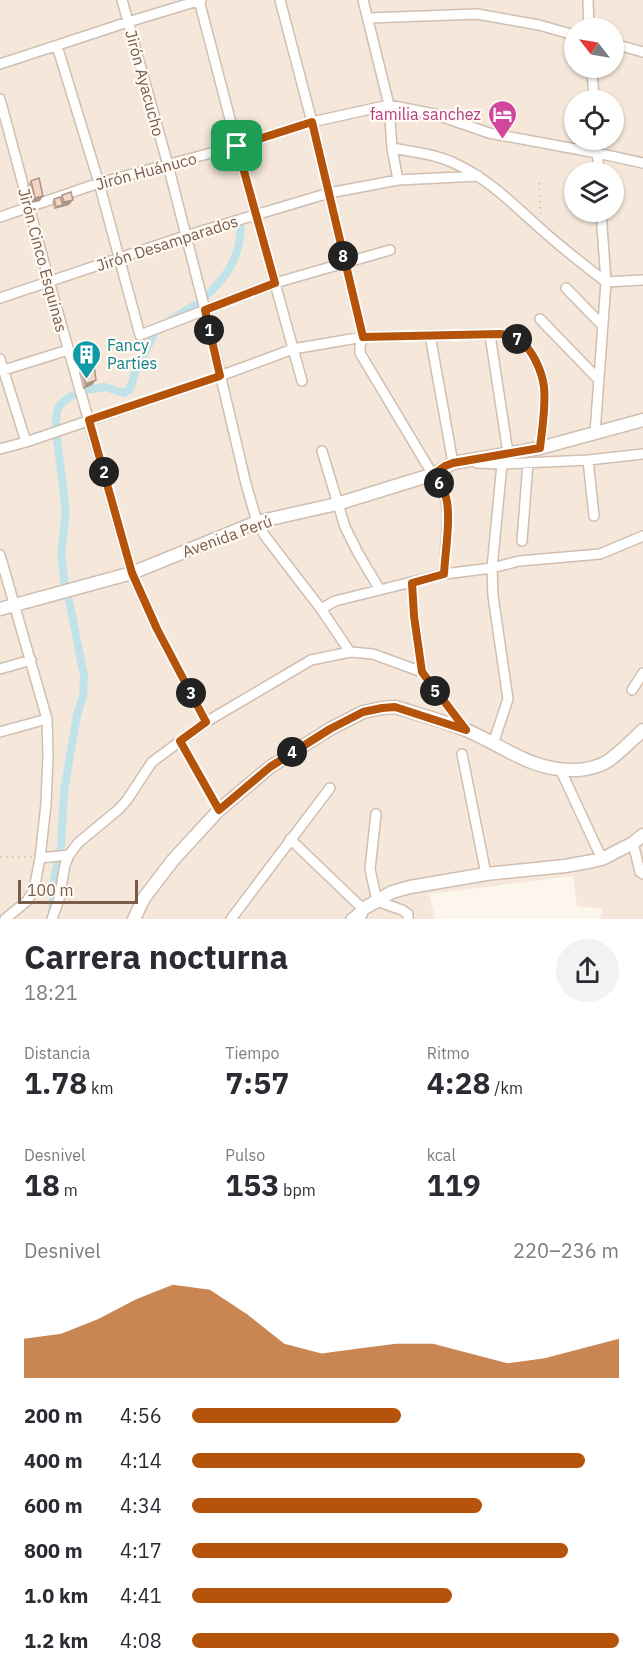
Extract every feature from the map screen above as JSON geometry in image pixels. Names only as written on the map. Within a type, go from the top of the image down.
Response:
[{"type":"street","name":"Jirón Ayacucho","points":[[122,0],[168,165],[257,522],[350,652]]},
{"type":"street","points":[[0,64],[200,0],[237,146],[302,381]]},
{"type":"street","points":[[280,0],[312,122],[363,337],[360,352],[445,495],[448,514],[444,574]]},
{"type":"street","points":[[363,0],[389,105],[392,148],[398,180]]},
{"type":"street","points":[[588,0],[589,18]]},
{"type":"street","points":[[369,18],[477,14],[564,31]]},
{"type":"street","points":[[57,46],[99,183],[140,335],[275,283],[390,250]]},
{"type":"street","points":[[624,47],[643,52]]},
{"type":"street","name":"Jirón Cinco Esquinas","points":[[0,99],[48,281],[132,573],[157,629],[206,722]]},
{"type":"street","name":"Jirón Huánuco","points":[[0,217],[99,183],[237,146],[312,122],[389,105],[434,114],[489,133],[643,163]]},
{"type":"street","points":[[392,148],[440,157],[479,176],[606,282],[643,280]]},
{"type":"street","points":[[597,150],[598,162]]},
{"type":"street","name":"Jirón Desamparados","points":[[0,298],[185,236],[329,194],[398,180],[479,176]]},
{"type":"street","points":[[595,433],[606,282],[602,222]]},
{"type":"street","points":[[566,288],[603,327]]},
{"type":"street","points":[[540,320],[598,379]]},
{"type":"street","points":[[0,449],[220,376],[293,349],[363,337],[500,334],[516,338],[528,349],[538,366],[544,387],[540,448]]},
{"type":"street","points":[[430,335],[453,463]]},
{"type":"street","points":[[489,335],[505,458],[492,568],[493,596],[508,699],[493,744]]},
{"type":"street","points":[[4,370],[68,350]]},
{"type":"street","points":[[0,359],[26,442]]},
{"type":"street","name":"Avenida Perú","points":[[0,609],[132,573],[257,522],[338,504],[434,474],[453,463],[505,458],[643,420]]},
{"type":"street","points":[[322,451],[349,536],[380,590]]},
{"type":"street","points":[[505,458],[528,463],[643,454]]},
{"type":"street","points":[[588,460],[594,516]]},
{"type":"street","points":[[522,541],[528,463]]},
{"type":"street","points":[[321,609],[335,601],[444,574],[492,568],[519,561],[600,554],[643,536]]},
{"type":"street","points":[[0,555],[47,718],[48,755],[43,858],[34,890],[27,901],[4,919]]},
{"type":"street","points":[[412,583],[422,672],[466,730]]},
{"type":"street","points":[[52,919],[59,899],[67,855],[119,809],[152,762],[206,722],[311,660],[350,652],[373,654],[422,672]]},
{"type":"street","points":[[0,669],[31,660]]},
{"type":"street","points":[[632,690],[643,673]]},
{"type":"street","points":[[134,919],[144,898],[173,860],[219,810],[270,767],[330,729],[363,712],[395,707],[466,730],[526,760],[561,771],[584,769],[608,761],[643,730]]},
{"type":"street","points":[[0,732],[47,718]]},
{"type":"street","points":[[462,754],[486,874]]},
{"type":"street","points":[[561,771],[602,859]]},
{"type":"street","points":[[231,919],[330,788]]},
{"type":"street","points":[[376,814],[370,869],[377,901]]},
{"type":"street","points":[[290,839],[360,914]]},
{"type":"street","points":[[351,919],[392,892],[486,874],[565,866],[602,859],[638,839],[640,872],[643,874]]},
{"type":"street","points":[[43,858],[67,855]]},
{"type":"street","points":[[377,901],[402,910],[408,914],[408,919]]},
{"type":"path","points":[[539,183],[542,230]]},
{"type":"path","points":[[180,741],[219,810]]},
{"type":"path","points":[[0,857],[43,858]]},
{"type":"shaded area","points":[[0,0],[643,0],[643,919],[600,919],[602,909],[577,906],[573,876],[429,894],[435,919],[0,919]]},
{"type":"building","points":[[39,178],[43,196],[35,198],[31,181]]},
{"type":"building","points":[[71,192],[73,200],[64,202],[62,195]]},
{"type":"building","points":[[60,197],[63,205],[56,207],[54,199]]},
{"type":"building","points":[[94,365],[96,380],[86,384],[82,368]]},
{"type":"waterway","points":[[202,299],[218,284],[230,268],[238,248],[241,227]]},
{"type":"waterway","points":[[169,321],[195,305]]},
{"type":"waterway","points":[[85,390],[105,387],[124,393],[128,391],[153,336]]},
{"type":"waterway","points":[[56,425],[59,407],[73,395]]},
{"type":"waterway","points":[[57,439],[66,512],[61,554],[65,586]]},
{"type":"waterway","points":[[52,913],[54,881],[61,846],[64,791],[77,715],[83,696],[84,676],[69,600]]},
{"type":"place","name":"familia sanchez","points":[[502,140]]},
{"type":"place","name":"Fancy Parties","points":[[86,380]]},
{"type":"route","points":[[312,122],[363,337],[509,335],[522,343],[533,356],[541,375],[544,398],[540,448],[453,463],[434,474],[447,503],[444,574],[412,583],[414,616],[422,672],[466,730],[395,707],[363,712],[301,746],[270,767],[219,810],[180,741],[206,722],[157,629],[132,573],[89,420],[220,376],[205,310],[275,283],[237,146],[312,122]]}]
